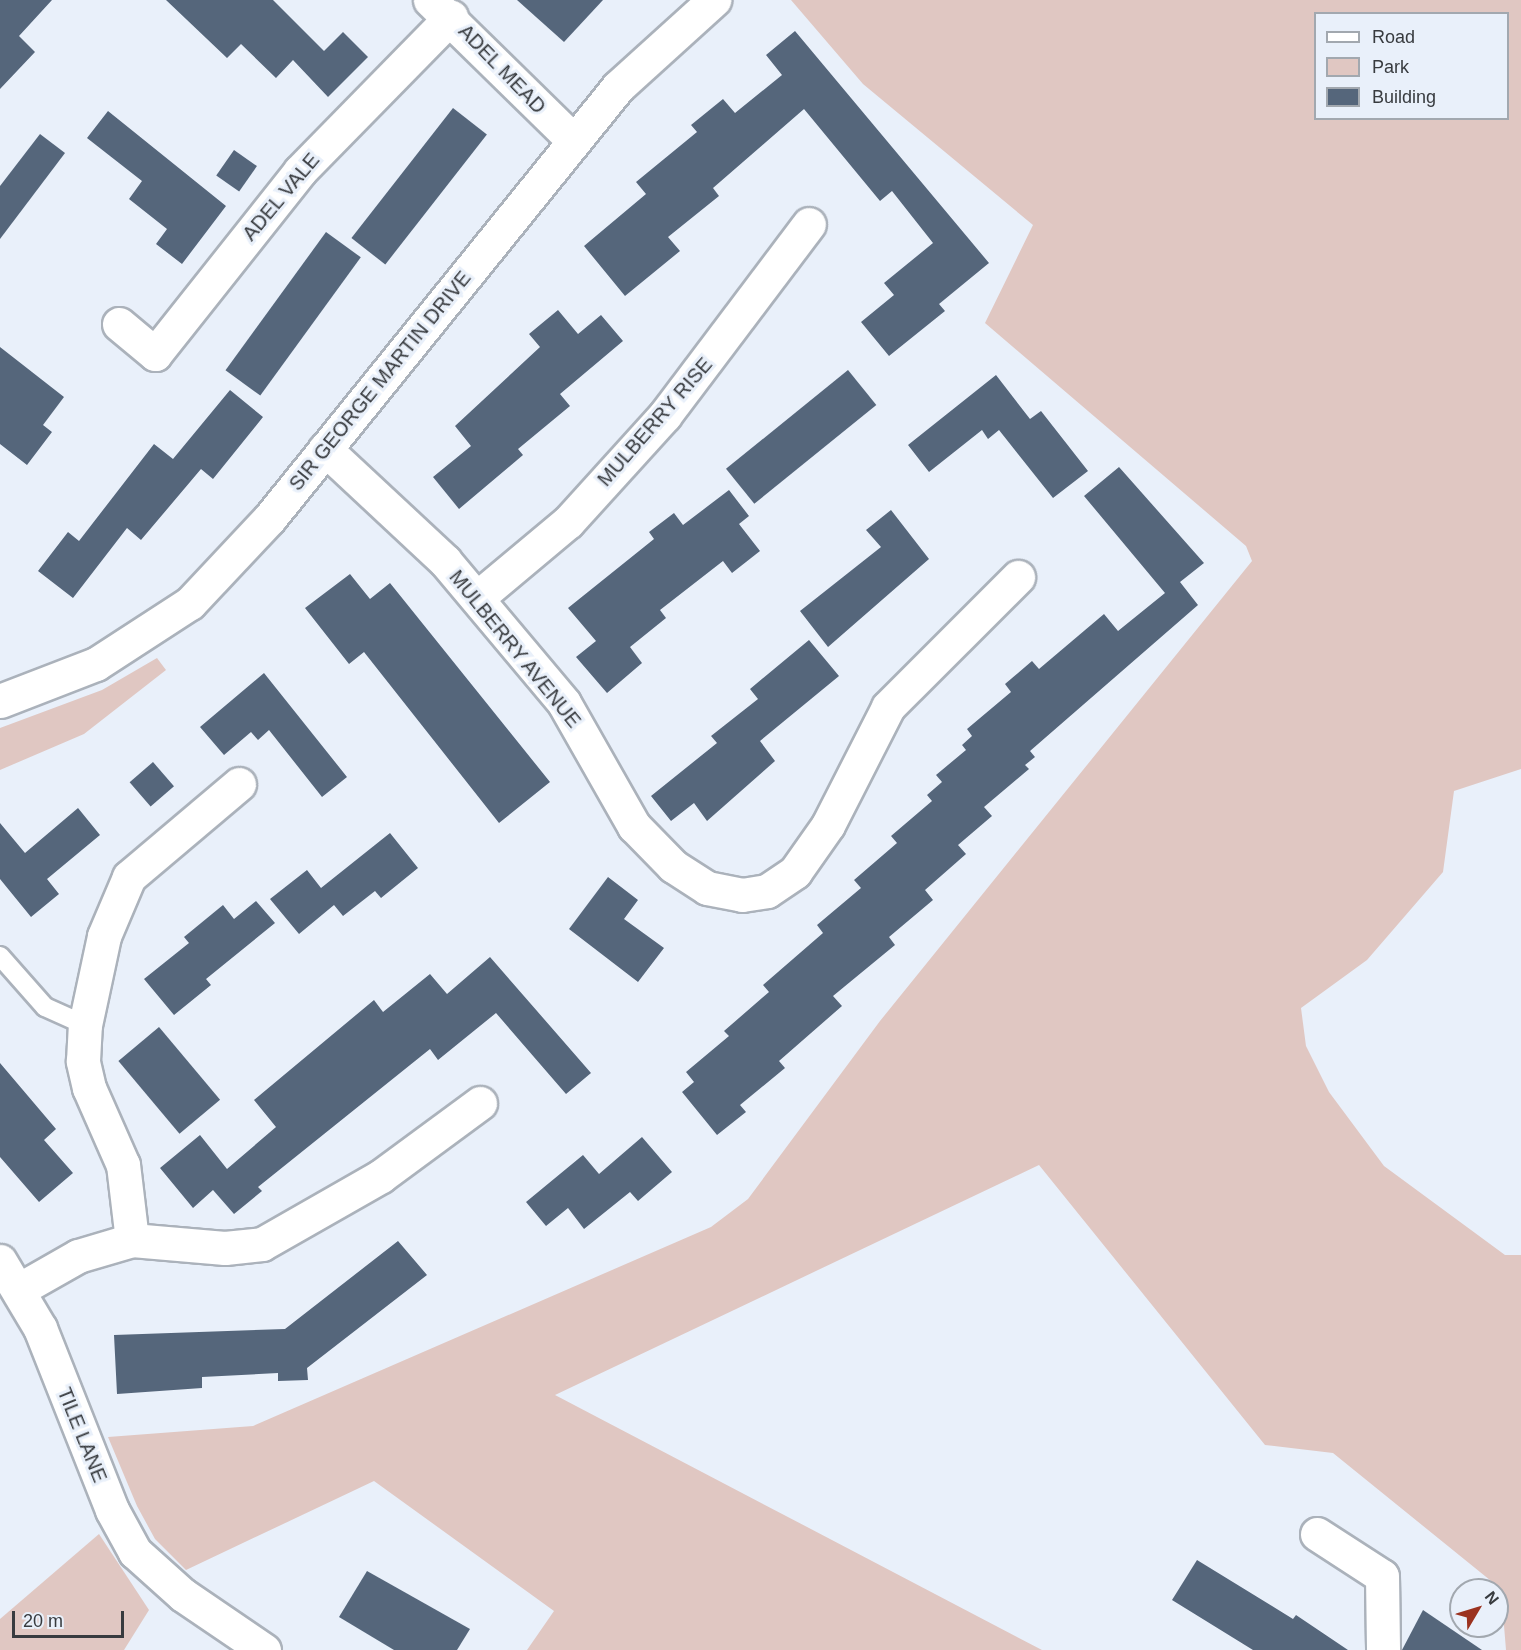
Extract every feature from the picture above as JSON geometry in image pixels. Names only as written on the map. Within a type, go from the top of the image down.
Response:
[{"type":"street","name":"SIR GEORGE MARTIN DRIVE","points":[[0,700],[96,664],[189,603],[255,535],[618,87],[714,0]]},
{"type":"street","name":"ADEL MEAD","points":[[441,9],[573,140]]},
{"type":"street","name":"ADEL VALE","points":[[119,324],[155,354],[300,171],[441,9]]},
{"type":"street","name":"MULBERRY RISE","points":[[477,598],[568,522],[665,415],[809,224]]},
{"type":"street","name":"MULBERRY AVENUE","points":[[325,449],[392,506],[477,598],[564,703],[634,825],[673,866],[707,888],[742,895],[767,891],[795,872],[828,825],[888,707],[1018,577]]},
{"type":"street","points":[[132,1240],[123,1165],[88,1088],[85,1025],[104,936],[129,877],[239,784]]},
{"type":"street","points":[[20,1289],[78,1256],[132,1240],[225,1248],[262,1244],[381,1176],[480,1103]]},
{"type":"street","name":"TILE LANE","points":[[0,1261],[20,1289],[112,1510],[135,1552],[183,1595],[264,1650]]},
{"type":"street","points":[[1317,1534],[1382,1576],[1383,1650]]},
{"type":"lane","points":[[0,956],[45,1007],[85,1025]]},
{"type":"green space","points":[[791,0],[1521,0],[1521,769],[1454,791],[1443,872],[1367,960],[1301,1008],[1306,1046],[1329,1092],[1384,1166],[1505,1255],[1521,1255],[1521,1650],[1506,1650],[1505,1638],[1509,1638],[1509,1578],[1487,1578],[1333,1453],[1265,1445],[1039,1165],[555,1395],[1042,1650],[527,1650],[554,1611],[374,1481],[186,1570],[155,1539],[137,1506],[108,1437],[253,1426],[711,1227],[748,1199],[880,1021],[1252,561],[1246,546],[985,323],[1033,225],[863,84]]},
{"type":"green space","points":[[157,658],[166,670],[84,734],[0,770],[0,728],[102,690]]},
{"type":"green space","points":[[99,1534],[149,1610],[124,1650],[0,1650],[0,1619]]},
{"type":"building","points":[[0,0],[52,0],[19,36],[35,52],[0,89]]},
{"type":"building","points":[[166,0],[273,0],[324,51],[343,32],[368,57],[328,97],[293,60],[276,78],[241,44],[227,58]]},
{"type":"building","points":[[517,0],[603,0],[564,42]]},
{"type":"building","points":[[795,31],[989,263],[939,304],[945,311],[889,356],[861,322],[894,295],[884,283],[933,243],[892,191],[880,201],[804,109],[713,188],[719,196],[668,237],[680,251],[625,296],[584,246],[646,194],[636,182],[697,132],[691,125],[723,99],[735,113],[782,75],[766,55]]},
{"type":"building","points":[[453,108],[487,134],[385,264],[351,238]]},
{"type":"building","points":[[108,111],[226,206],[182,264],[156,244],[167,229],[129,199],[142,181],[87,138]]},
{"type":"building","points":[[40,134],[65,153],[0,239],[0,186]]},
{"type":"building","points":[[234,150],[257,166],[239,191],[216,175]]},
{"type":"building","points":[[326,232],[361,257],[260,396],[225,370]]},
{"type":"building","points":[[558,310],[578,334],[601,315],[623,341],[560,394],[570,406],[518,449],[523,455],[459,509],[433,477],[471,446],[455,426],[540,347],[529,334]]},
{"type":"building","points":[[0,347],[64,397],[43,425],[52,432],[27,465],[0,444]]},
{"type":"building","points":[[848,370],[876,405],[754,504],[726,469]]},
{"type":"building","points":[[996,375],[1030,419],[1041,411],[1088,471],[1053,498],[999,430],[988,439],[982,430],[929,472],[908,445]]},
{"type":"building","points":[[230,390],[263,417],[213,479],[201,469],[141,540],[127,528],[73,598],[38,571],[68,532],[79,541],[154,444],[173,459]]},
{"type":"building","points":[[1119,467],[1204,563],[1180,582],[1198,605],[1030,751],[1035,757],[1025,765],[1029,769],[984,807],[992,816],[958,845],[966,854],[925,890],[933,900],[889,937],[895,945],[833,996],[842,1006],[779,1061],[785,1068],[740,1105],[746,1112],[717,1135],[682,1092],[694,1082],[686,1072],[729,1036],[724,1031],[769,992],[763,985],[823,933],[817,925],[861,888],[854,880],[897,843],[891,836],[932,801],[927,795],[942,782],[936,775],[966,750],[962,745],[972,736],[967,729],[1011,692],[1005,684],[1032,661],[1039,669],[1104,614],[1118,631],[1165,593],[1084,496]]},
{"type":"building","points":[[729,490],[749,516],[739,524],[760,551],[732,573],[723,561],[660,610],[666,618],[630,647],[642,663],[607,693],[576,657],[596,641],[568,608],[654,539],[649,532],[674,513],[683,525]]},
{"type":"building","points":[[891,510],[929,559],[828,647],[800,611],[881,547],[866,530]]},
{"type":"building","points":[[350,574],[370,599],[390,583],[550,782],[499,823],[364,652],[349,664],[305,608]]},
{"type":"building","points":[[809,640],[839,676],[760,741],[775,761],[707,821],[694,803],[671,821],[651,796],[717,743],[711,736],[758,699],[750,689]]},
{"type":"building","points":[[264,673],[347,777],[322,797],[269,730],[258,740],[251,732],[224,755],[200,727]]},
{"type":"building","points":[[153,762],[174,786],[151,806],[130,782]]},
{"type":"building","points":[[78,808],[100,835],[47,879],[59,894],[31,917],[0,879],[0,823],[25,853]]},
{"type":"building","points":[[390,833],[418,868],[381,898],[375,891],[343,916],[334,905],[299,934],[270,899],[307,870],[321,888]]},
{"type":"building","points":[[608,877],[638,900],[624,919],[664,948],[638,982],[569,929]]},
{"type":"building","points":[[256,901],[275,923],[206,979],[211,985],[174,1015],[144,979],[189,943],[184,937],[223,905],[234,919]]},
{"type":"building","points":[[490,957],[591,1073],[566,1094],[496,1013],[438,1060],[430,1049],[258,1187],[262,1191],[234,1214],[213,1190],[193,1208],[160,1168],[200,1135],[227,1169],[276,1127],[254,1100],[374,1000],[383,1012],[430,974],[447,994]]},
{"type":"building","points":[[159,1027],[220,1100],[179,1134],[118,1061]]},
{"type":"building","points":[[0,1063],[56,1129],[44,1140],[73,1173],[39,1202],[0,1157]]},
{"type":"building","points":[[642,1137],[672,1172],[638,1201],[630,1192],[584,1229],[568,1208],[546,1226],[526,1202],[583,1155],[599,1174]]},
{"type":"building","points":[[398,1241],[427,1275],[307,1368],[308,1380],[278,1381],[278,1373],[202,1377],[202,1388],[117,1394],[114,1335],[285,1329]]},
{"type":"building","points":[[1197,1560],[1293,1619],[1296,1615],[1348,1650],[1253,1650],[1172,1600]]},
{"type":"building","points":[[367,1571],[470,1629],[457,1650],[394,1650],[339,1617]]},
{"type":"building","points":[[1423,1610],[1449,1628],[1449,1638],[1464,1638],[1482,1650],[1402,1650]]}]
